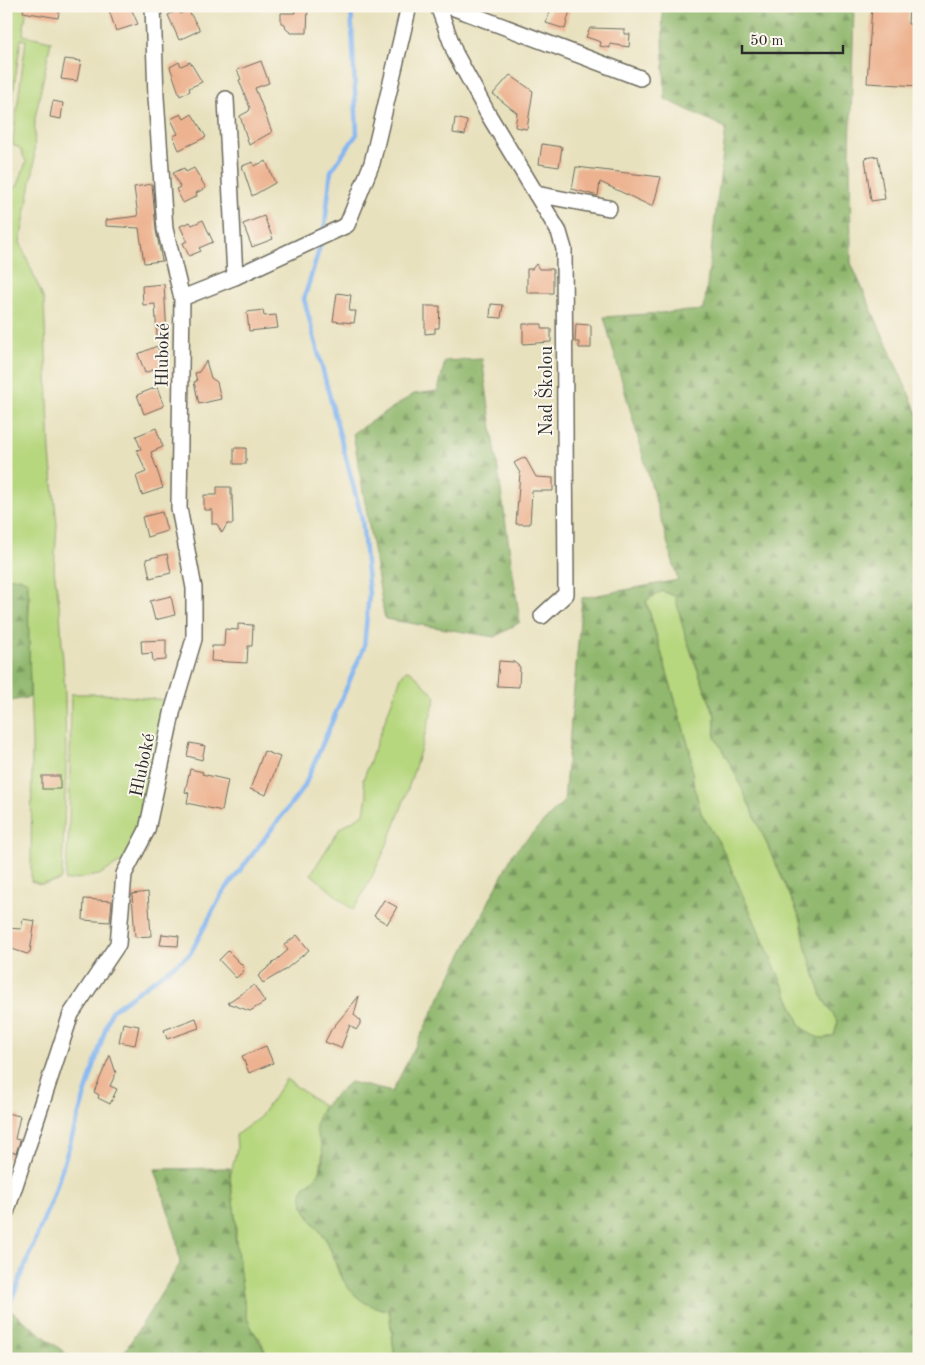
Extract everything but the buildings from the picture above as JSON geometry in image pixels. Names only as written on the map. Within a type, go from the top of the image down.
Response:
[{"type":"street","name":"Hluboké","points":[[6,1213],[71,1014],[118,944],[124,874],[147,830],[173,709],[194,640],[194,588],[178,508],[182,298],[165,229],[156,97],[153,6]]},
{"type":"street","name":"Hluboké","points":[[182,298],[235,277],[347,225],[372,163],[409,6]]},
{"type":"street","name":"Nad Školou","points":[[438,6],[455,53],[488,114],[559,232],[564,249],[566,594],[542,616]]},
{"type":"street","points":[[449,6],[640,78]]},
{"type":"street","points":[[226,99],[235,277]]},
{"type":"street","points":[[536,194],[609,208]]},
{"type":"green space","points":[[6,6],[27,6],[23,35],[51,41],[35,118],[34,166],[20,242],[44,300],[50,453],[57,525],[54,570],[60,610],[65,696],[66,771],[62,877],[59,881],[41,884],[31,881],[32,745],[28,623],[30,597],[20,577],[11,578],[6,576],[6,188],[11,190],[18,185],[26,162],[20,148],[13,145],[13,140],[26,40],[21,39],[6,142]]},
{"type":"green space","points":[[662,6],[854,6],[850,153],[851,263],[919,417],[919,1359],[395,1359],[389,1310],[367,1304],[349,1289],[341,1276],[327,1241],[311,1219],[302,1201],[303,1191],[320,1171],[323,1160],[323,1152],[317,1134],[317,1119],[332,1098],[350,1082],[392,1092],[514,852],[564,801],[582,598],[678,580],[604,317],[704,310],[726,128],[665,99]],"holes":[[[662,591],[675,596],[685,635],[715,716],[715,737],[735,773],[801,920],[806,948],[823,999],[838,1022],[834,1035],[829,1037],[816,1037],[801,1026],[721,846],[701,813],[693,782],[690,751],[646,601]]]},
{"type":"green space","points":[[482,359],[520,622],[495,637],[385,619],[353,433],[414,394],[438,391],[445,361]]},
{"type":"green space","points":[[6,576],[28,582],[30,697],[6,702]]},
{"type":"green space","points":[[662,591],[675,596],[692,655],[715,716],[715,737],[735,773],[801,920],[806,948],[823,999],[838,1022],[834,1035],[824,1038],[816,1037],[801,1026],[721,846],[701,813],[693,782],[690,751],[646,600]]},
{"type":"green space","points":[[406,670],[411,671],[436,697],[392,833],[368,885],[353,910],[311,874],[340,828],[364,814],[367,795],[363,780],[401,677]]},
{"type":"green space","points":[[71,694],[104,694],[173,701],[128,858],[99,875],[65,881],[69,828]]},
{"type":"green space","points":[[286,1079],[323,1106],[316,1126],[323,1150],[320,1171],[317,1177],[304,1187],[303,1205],[328,1243],[340,1276],[382,1309],[389,1310],[395,1359],[268,1359],[261,1341],[250,1327],[246,1316],[236,1247],[236,1224],[230,1177],[237,1148],[236,1135],[260,1117]]},
{"type":"green space","points":[[230,1168],[236,1227],[235,1235],[246,1316],[268,1359],[120,1359],[180,1264],[176,1236],[155,1169]]},
{"type":"green space","points":[[6,1307],[73,1359],[6,1359]]},
{"type":"waterway","points":[[324,233],[331,171],[357,134],[351,6]]},
{"type":"waterway","points":[[6,1314],[56,1188],[111,1011],[190,954],[222,894],[304,787],[364,647],[369,594],[362,519],[304,299],[322,240]]}]
